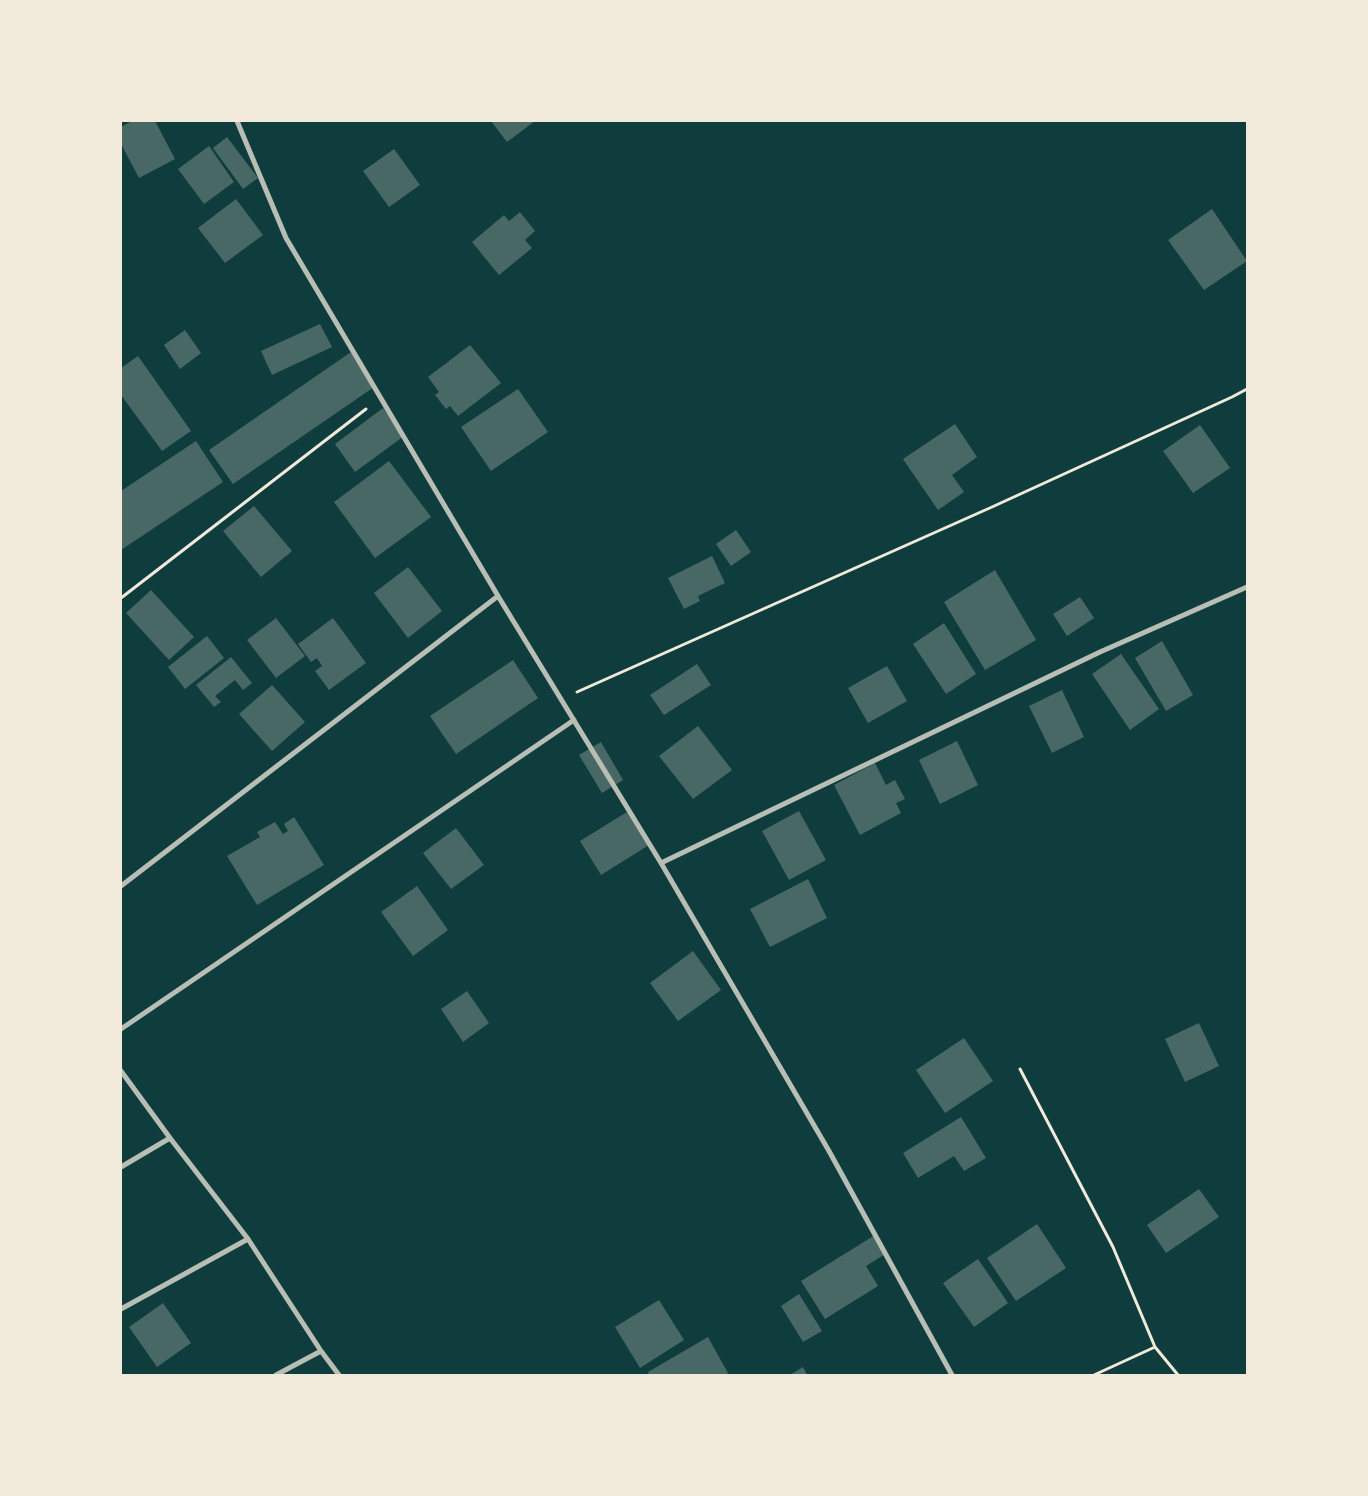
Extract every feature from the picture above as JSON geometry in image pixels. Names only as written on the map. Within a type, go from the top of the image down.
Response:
[{"type":"street","points":[[237,121],[286,238],[498,596],[662,863],[828,1152],[952,1375]]},
{"type":"street","points":[[662,863],[1100,652],[1247,587]]},
{"type":"street","points":[[121,886],[498,596]]},
{"type":"street","points":[[121,1029],[574,720]]},
{"type":"street","points":[[121,1071],[248,1239],[321,1351],[339,1375]]},
{"type":"street","points":[[121,1167],[170,1138]]},
{"type":"street","points":[[121,1309],[248,1239]]},
{"type":"street","points":[[276,1375],[321,1351]]},
{"type":"path","points":[[561,699],[992,507],[1232,397],[1247,388]]},
{"type":"path","points":[[121,598],[381,398]]},
{"type":"path","points":[[1020,1069],[1113,1247],[1155,1347],[1178,1375]]},
{"type":"path","points":[[1094,1375],[1155,1347]]},
{"type":"building","points":[[132,121],[155,121],[175,159],[139,178],[121,144],[121,127]]},
{"type":"building","points":[[491,121],[535,121],[507,142]]},
{"type":"building","points":[[227,137],[258,178],[243,189],[213,148]]},
{"type":"building","points":[[209,146],[234,182],[204,204],[178,169]]},
{"type":"building","points":[[394,149],[420,185],[389,207],[363,171]]},
{"type":"building","points":[[236,199],[263,235],[225,263],[198,228]]},
{"type":"building","points":[[1212,209],[1247,261],[1204,290],[1168,240]]},
{"type":"building","points":[[520,212],[535,231],[525,240],[532,248],[499,275],[472,242],[504,215],[509,221]]},
{"type":"building","points":[[320,324],[332,347],[272,375],[261,351]]},
{"type":"building","points":[[185,330],[201,353],[180,369],[164,345]]},
{"type":"building","points":[[470,345],[501,383],[458,416],[450,406],[446,409],[435,395],[439,392],[428,377]]},
{"type":"building","points":[[351,352],[374,387],[233,484],[209,450]]},
{"type":"building","points":[[138,356],[191,431],[162,451],[121,395],[121,368]]},
{"type":"building","points":[[518,389],[548,432],[491,471],[461,427]]},
{"type":"building","points":[[383,408],[404,436],[355,472],[335,444]]},
{"type":"building","points":[[955,424],[977,457],[952,475],[964,492],[938,510],[903,459]]},
{"type":"building","points":[[1200,425],[1230,468],[1193,493],[1163,451]]},
{"type":"building","points":[[196,441],[223,482],[121,550],[121,491]]},
{"type":"building","points":[[389,461],[431,517],[375,558],[334,502]]},
{"type":"building","points":[[254,506],[292,551],[261,577],[223,531]]},
{"type":"building","points":[[736,530],[751,552],[731,566],[716,544]]},
{"type":"building","points":[[712,556],[725,583],[698,596],[700,601],[684,609],[668,578]]},
{"type":"building","points":[[408,567],[442,611],[408,638],[374,593]]},
{"type":"building","points":[[995,570],[1036,640],[985,670],[944,602]]},
{"type":"building","points":[[151,590],[194,637],[169,660],[126,613]]},
{"type":"building","points":[[1080,597],[1094,618],[1067,636],[1053,614]]},
{"type":"building","points":[[276,618],[305,656],[276,678],[247,640]]},
{"type":"building","points":[[333,618],[366,663],[329,690],[315,671],[322,666],[317,658],[311,662],[298,644]]},
{"type":"building","points":[[944,623],[976,674],[946,694],[913,644]]},
{"type":"building","points":[[207,636],[224,658],[185,689],[168,667]]},
{"type":"building","points":[[1162,641],[1193,695],[1166,711],[1135,658]]},
{"type":"building","points":[[1121,654],[1159,709],[1130,730],[1092,674]]},
{"type":"building","points":[[231,657],[252,683],[243,690],[235,680],[215,696],[221,702],[214,707],[196,685]]},
{"type":"building","points":[[513,660],[538,698],[456,754],[430,716]]},
{"type":"building","points":[[697,664],[711,685],[664,715],[650,695]]},
{"type":"building","points":[[887,666],[907,701],[868,723],[848,688]]},
{"type":"building","points":[[272,685],[305,722],[272,751],[239,714]]},
{"type":"building","points":[[1062,690],[1084,737],[1052,753],[1029,706]]},
{"type":"building","points":[[698,726],[732,770],[693,799],[659,756]]},
{"type":"building","points":[[957,741],[978,785],[940,804],[919,760]]},
{"type":"building","points":[[601,742],[623,780],[602,793],[579,755]]},
{"type":"building","points":[[875,763],[886,785],[895,780],[905,799],[896,803],[901,813],[860,835],[834,785]]},
{"type":"building","points":[[799,811],[826,860],[789,880],[762,831]]},
{"type":"building","points":[[627,812],[649,845],[601,875],[580,841]]},
{"type":"building","points":[[294,817],[324,865],[257,905],[227,856],[260,837],[257,832],[275,822],[283,834],[288,831],[284,824]]},
{"type":"building","points":[[456,828],[484,865],[451,889],[423,853]]},
{"type":"building","points":[[808,879],[827,918],[770,947],[750,909]]},
{"type":"building","points":[[417,886],[448,930],[413,956],[381,912]]},
{"type":"building","points":[[693,951],[721,990],[678,1021],[650,983]]},
{"type":"building","points":[[467,991],[489,1023],[463,1042],[441,1009]]},
{"type":"building","points":[[1199,1023],[1219,1066],[1185,1082],[1165,1039]]},
{"type":"building","points":[[964,1038],[993,1081],[945,1113],[916,1070]]},
{"type":"building","points":[[961,1117],[986,1158],[964,1171],[954,1156],[918,1178],[903,1153]]},
{"type":"building","points":[[1199,1189],[1219,1217],[1166,1253],[1147,1225]]},
{"type":"building","points":[[1037,1224],[1066,1268],[1016,1301],[987,1258]]},
{"type":"building","points":[[875,1235],[887,1253],[866,1266],[878,1286],[825,1319],[801,1281]]},
{"type":"building","points":[[978,1259],[1008,1303],[974,1327],[943,1283]]},
{"type":"building","points":[[799,1294],[822,1331],[803,1342],[781,1306]]},
{"type":"building","points":[[659,1300],[684,1340],[640,1368],[615,1327]]},
{"type":"building","points":[[163,1303],[191,1343],[157,1367],[129,1327]]},
{"type":"building","points":[[708,1337],[728,1373],[726,1375],[649,1375],[648,1372]]},
{"type":"building","points":[[803,1367],[807,1375],[790,1375]]}]
